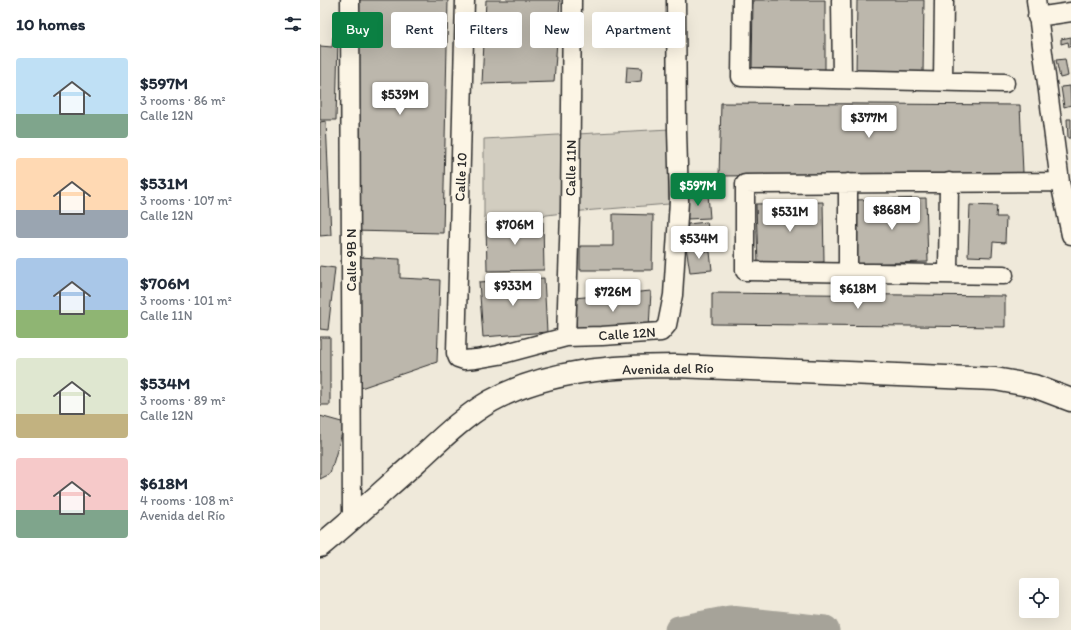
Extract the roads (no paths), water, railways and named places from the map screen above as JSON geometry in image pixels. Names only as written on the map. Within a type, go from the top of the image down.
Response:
[{"type":"main road","name":"Avenida del Río","points":[[320,546],[461,421],[492,401],[522,387],[552,377],[582,372],[654,366],[676,366],[995,379],[1034,386],[1071,400]]},
{"type":"street","name":"Calle 9B N","points":[[350,0],[352,519]]},
{"type":"street","name":"Calle 10","points":[[456,353],[459,219],[463,136],[465,0]]},
{"type":"street","name":"Calle 11N","points":[[566,337],[570,212],[572,0]]},
{"type":"street","name":"Calle 12N","points":[[456,353],[458,358],[464,360],[476,359],[499,355],[566,337],[661,332],[667,324],[673,295],[679,201],[676,0]]},
{"type":"street","points":[[742,0],[742,77],[1005,83]]},
{"type":"street","points":[[842,0],[842,79]]},
{"type":"street","points":[[943,81],[944,0]]},
{"type":"street","points":[[1071,12],[1036,9],[1060,182],[1070,217],[1071,235]]},
{"type":"street","points":[[948,274],[949,182]]},
{"type":"street","points":[[1004,275],[745,271],[745,184],[1060,182]]},
{"type":"street","points":[[848,183],[848,273]]},
{"type":"waterway","points":[[679,630],[730,620],[825,630]]}]
